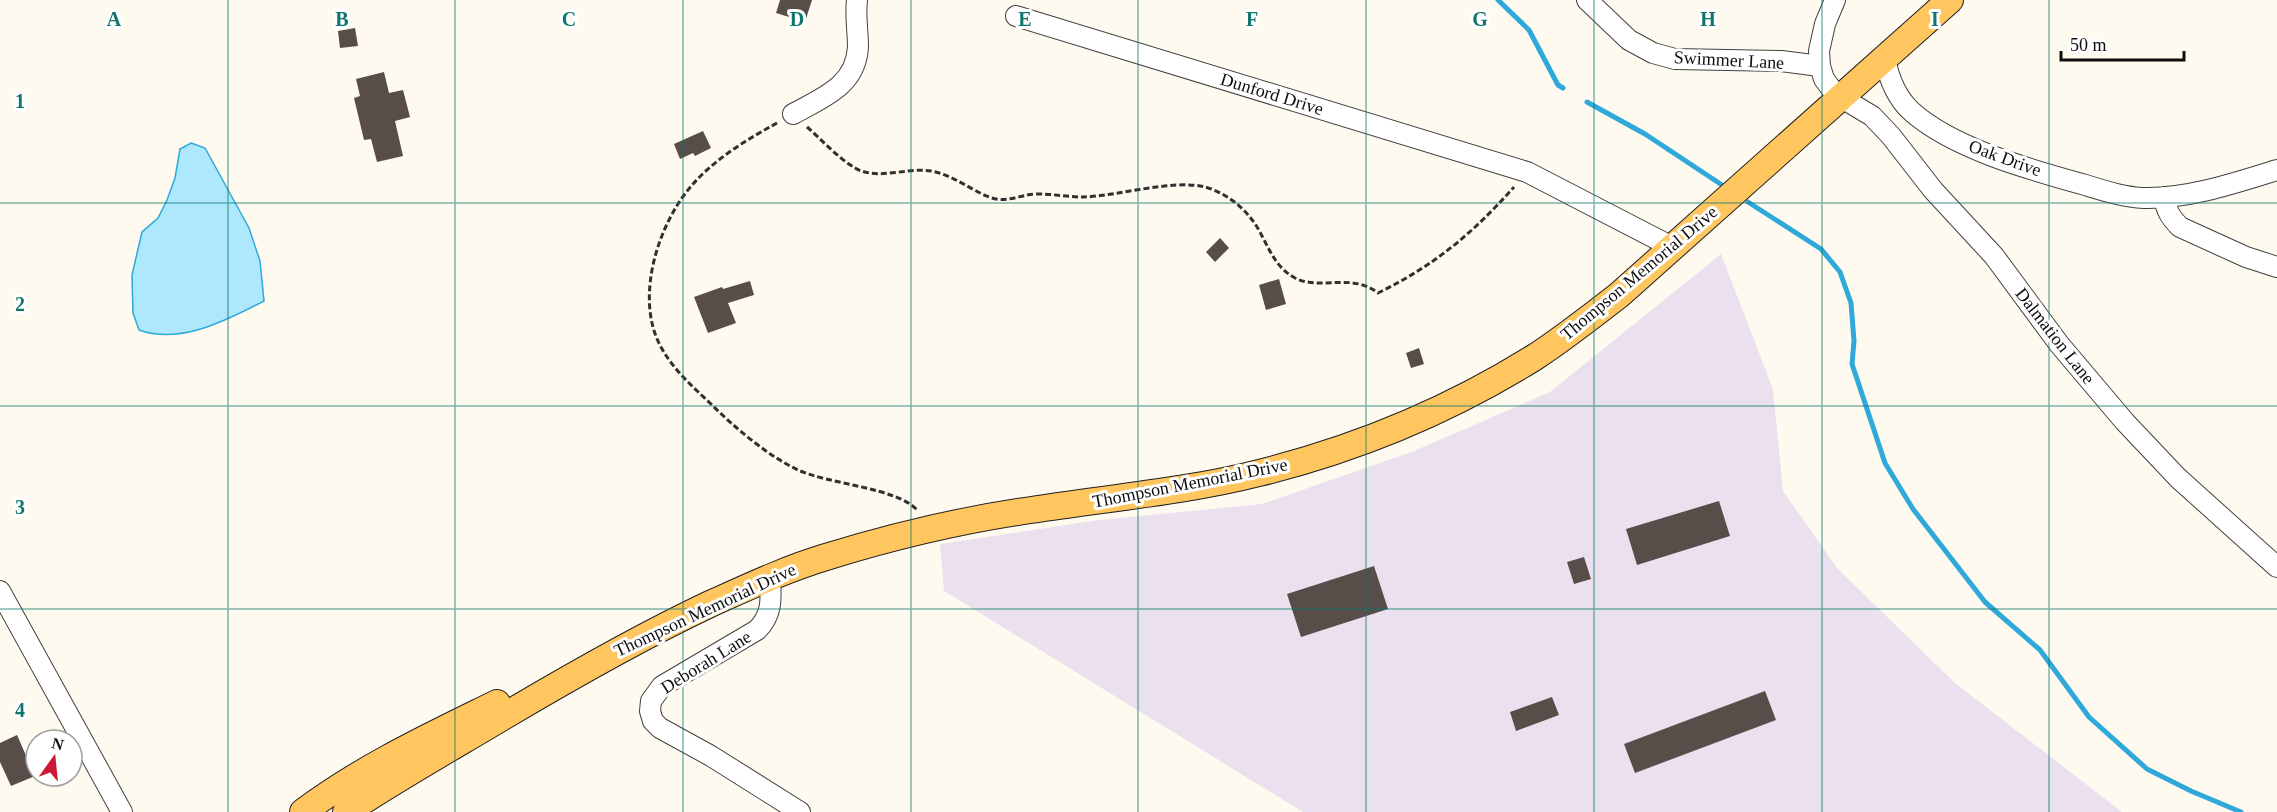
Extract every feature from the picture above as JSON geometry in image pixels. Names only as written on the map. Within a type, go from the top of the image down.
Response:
[{"type":"main road","name":"Thompson Memorial Drive","points":[[346,812],[591,663],[770,577],[824,558],[932,528],[991,516],[1164,491],[1255,474],[1346,448],[1432,412],[1534,357],[1619,295],[1950,0]]},
{"type":"main road","name":"Thompson Memorial Drive","points":[[303,812],[335,788],[380,761],[545,679],[591,663]]},
{"type":"street","points":[[793,114],[835,92],[851,74],[858,48],[857,0]]},
{"type":"street","name":"Swimmer Lane","points":[[1587,0],[1629,40],[1653,53],[1675,59],[1781,61],[1820,66]]},
{"type":"street","points":[[1820,66],[1819,51],[1825,24],[1835,0]]},
{"type":"street","name":"Dunford Drive","points":[[1016,16],[1527,172],[1674,248]]},
{"type":"street","name":"Oak Drive","points":[[1885,59],[1889,77],[1898,96],[1910,110],[1932,127],[1952,138],[2027,167],[2123,196],[2164,197],[2197,191],[2277,170]]},
{"type":"street","name":"Dalmation Lane","points":[[1820,66],[1824,79],[1833,91],[1872,116],[1891,136],[1933,190],[1994,256],[2059,344],[2125,422],[2186,486],[2277,567]]},
{"type":"street","points":[[2164,197],[2171,219],[2180,227],[2246,257],[2277,267]]},
{"type":"street","name":"Deborah Lane","points":[[770,577],[771,601],[764,623],[757,630],[662,686],[651,701],[651,711],[653,721],[660,728],[711,756],[800,812]]},
{"type":"street","points":[[0,591],[122,812]]},
{"type":"path","points":[[932,528],[912,504],[903,499],[814,476],[785,463],[723,416],[680,374],[668,358],[652,324],[648,302],[652,272],[668,222],[693,184],[713,165],[759,133],[793,114],[855,168],[868,173],[909,170],[948,175],[989,197],[1003,200],[1039,194],[1083,197],[1186,185],[1204,187],[1230,199],[1251,217],[1272,257],[1284,271],[1302,280],[1350,281],[1364,285],[1378,293],[1407,279],[1459,243],[1527,172]]},
{"type":"shaded area","points":[[1721,254],[1773,389],[1783,491],[1837,568],[1955,683],[2122,812],[1303,812],[944,591],[940,544],[1099,520],[1262,504],[1414,451],[1550,392]]},
{"type":"water","points":[[191,143],[205,148],[249,228],[260,261],[264,301],[235,316],[203,328],[171,334],[155,334],[139,330],[133,313],[132,275],[142,232],[158,218],[175,178],[180,149]]},
{"type":"building","points":[[780,0],[812,0],[805,22],[776,13]]},
{"type":"building","points":[[355,28],[358,46],[340,48],[338,31]]},
{"type":"building","points":[[384,72],[389,93],[403,90],[410,117],[395,121],[403,156],[377,162],[371,139],[364,140],[354,98],[360,96],[356,79]]},
{"type":"building","points":[[703,131],[711,148],[695,156],[693,153],[680,159],[674,144]]},
{"type":"building","points":[[1220,238],[1229,248],[1215,262],[1206,252]]},
{"type":"building","points":[[1279,279],[1286,304],[1266,310],[1259,285]]},
{"type":"building","points":[[750,281],[754,295],[728,303],[736,323],[708,333],[694,297],[722,287],[723,289]]},
{"type":"building","points":[[1419,348],[1424,364],[1411,368],[1406,353]]},
{"type":"building","points":[[1719,501],[1730,536],[1637,565],[1626,529]]},
{"type":"building","points":[[1584,557],[1591,579],[1574,584],[1567,562]]},
{"type":"building","points":[[1374,566],[1388,609],[1301,637],[1287,594]]},
{"type":"building","points":[[1765,691],[1776,720],[1635,773],[1624,744]]},
{"type":"building","points":[[1552,697],[1559,715],[1516,731],[1510,712]]},
{"type":"building","points":[[17,735],[24,751],[24,781],[11,786],[0,762],[0,743]]},
{"type":"waterway","points":[[1498,0],[1529,30],[1558,85],[1563,88]]},
{"type":"waterway","points":[[1587,102],[1645,134],[1722,185]]},
{"type":"waterway","points":[[1748,202],[1821,249],[1840,272],[1851,303],[1854,341],[1852,364],[1885,463],[1913,509],[1985,602],[2040,650],[2089,717],[2147,769],[2241,812]]}]
